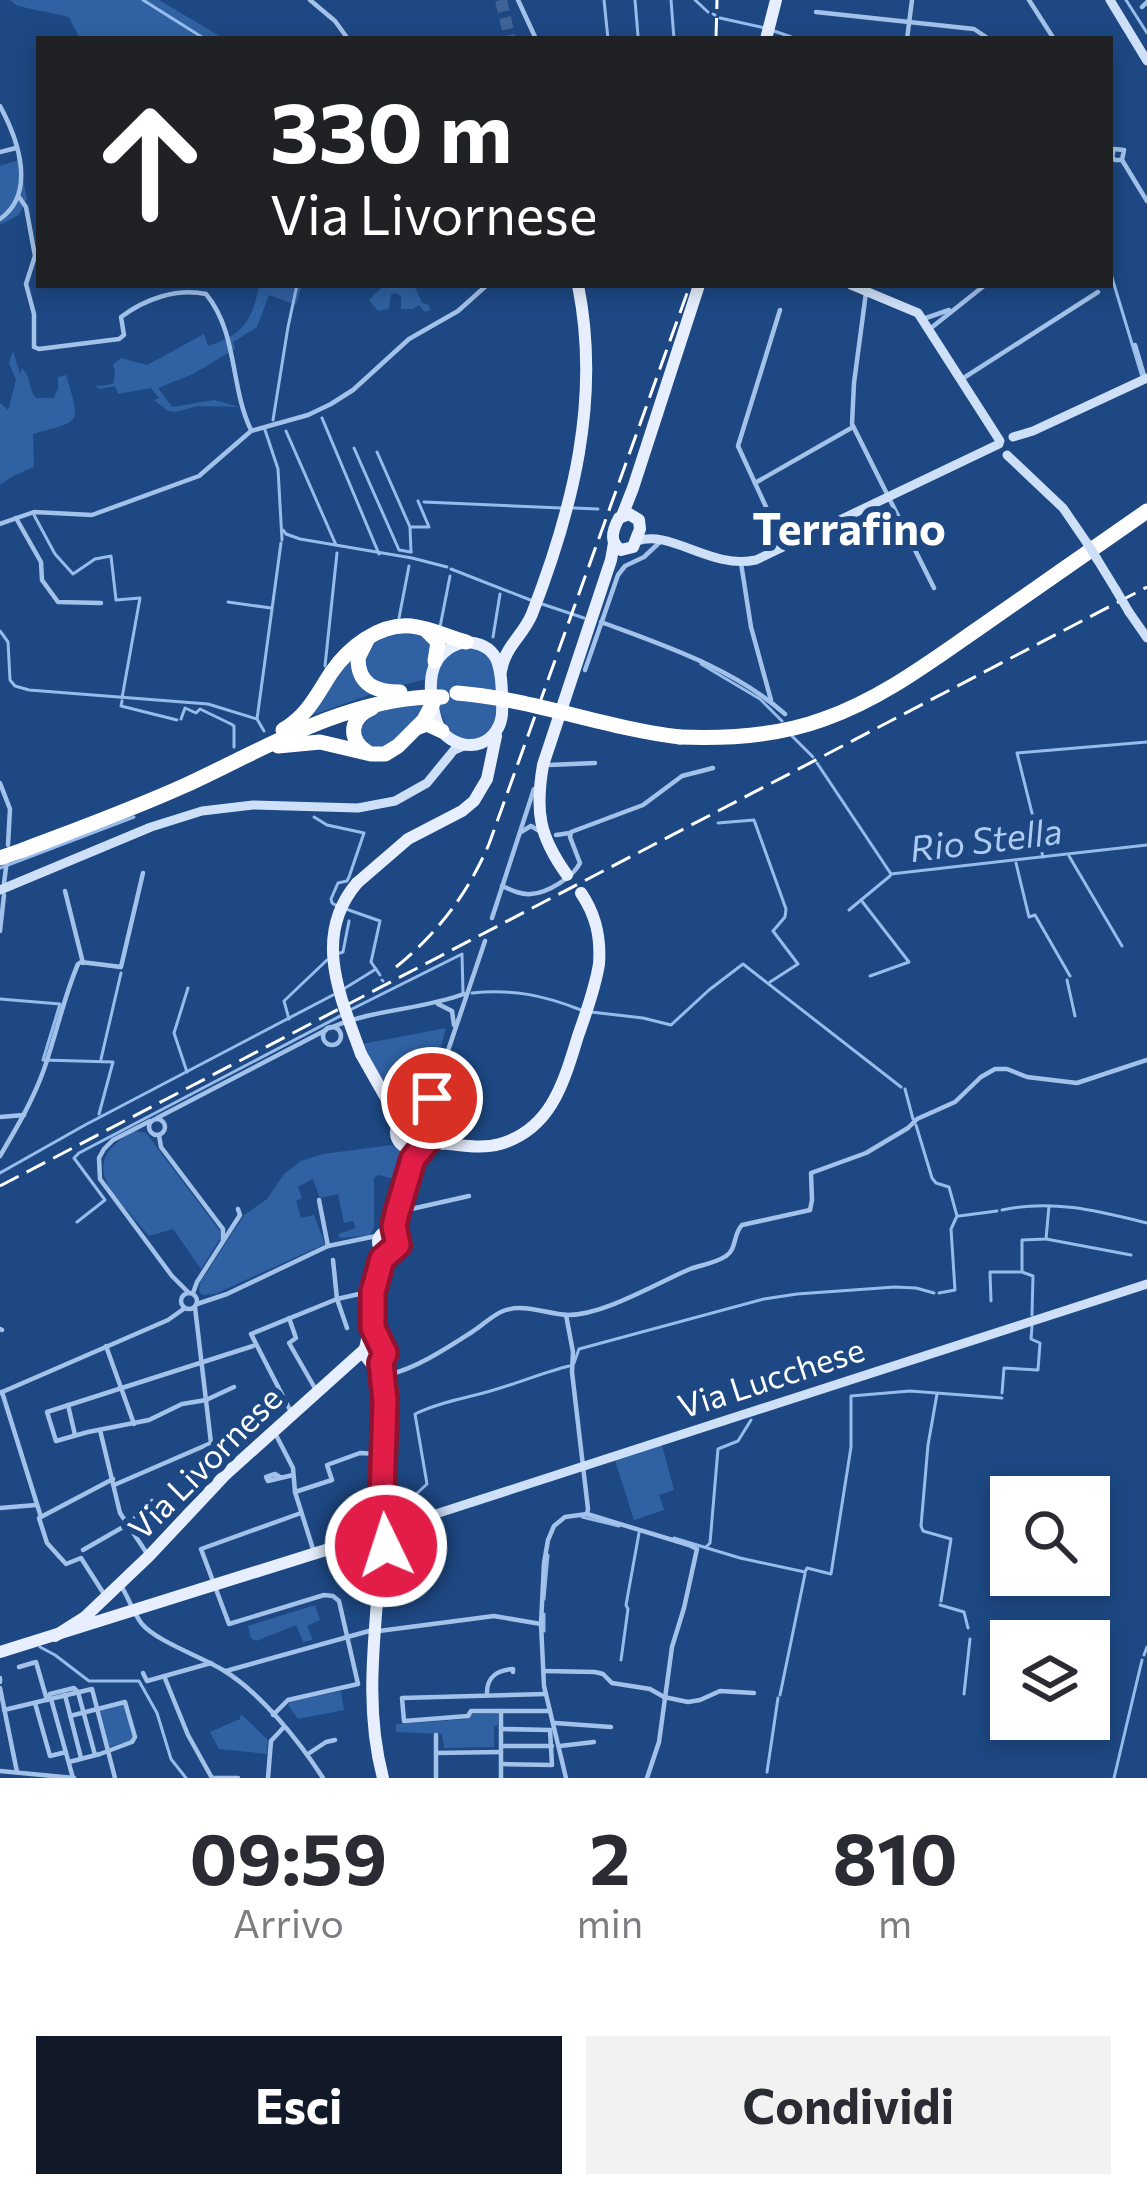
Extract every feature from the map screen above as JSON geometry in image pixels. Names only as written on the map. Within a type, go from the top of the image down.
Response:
[{"type":"highway","points":[[374,634],[362,647],[358,670],[379,691],[496,703],[629,734],[680,740],[777,732],[827,718],[872,698],[1147,513]]},
{"type":"highway","points":[[257,746],[302,717],[345,656],[374,634],[396,626],[423,628],[470,642]]},
{"type":"highway","points":[[423,628],[437,640],[435,661]]},
{"type":"highway","points":[[9,855],[334,710],[380,697],[457,692],[485,696],[680,740]]},
{"type":"highway","points":[[241,758],[308,742],[388,753],[428,715],[425,695]]},
{"type":"highway","points":[[370,754],[354,737],[357,718],[368,709],[425,695]]},
{"type":"highway","points":[[9,855],[143,804],[331,716],[425,695]]},
{"type":"highway","points":[[413,730],[427,724],[444,733]]},
{"type":"main road","points":[[767,36],[776,0]]},
{"type":"main road","points":[[1109,0],[1147,61]]},
{"type":"main road","points":[[398,1125],[361,1054],[336,976],[334,923],[357,883],[408,839],[470,805],[484,787],[502,714],[505,653],[528,622],[537,600],[566,514],[583,443],[587,367],[578,288]]},
{"type":"main road","points":[[698,288],[633,488],[633,519],[652,541],[718,560],[756,560],[1146,378]]},
{"type":"main road","points":[[867,288],[908,307],[927,323],[1019,464],[1066,511],[1147,638]]},
{"type":"main road","points":[[619,547],[613,536],[633,519]]},
{"type":"main road","points":[[619,547],[652,541]]},
{"type":"main road","points":[[567,875],[539,816],[537,793],[619,547]]},
{"type":"main road","points":[[445,760],[444,733],[425,695],[435,661],[450,646],[500,643],[517,635]]},
{"type":"main road","points":[[470,642],[494,655],[501,671]]},
{"type":"main road","points":[[3,890],[202,811],[253,805],[358,808],[395,801],[427,783],[454,750],[484,742],[498,729]]},
{"type":"main road","points":[[444,733],[482,751],[490,766]]},
{"type":"main road","points":[[381,1089],[447,1142],[496,1145],[538,1123],[558,1095],[598,970],[595,918],[581,892]]},
{"type":"main road","points":[[409,1172],[396,1135],[398,1125],[404,1118],[422,1120]]},
{"type":"main road","points":[[383,1778],[371,1705],[386,1533],[383,1378],[373,1352],[372,1303],[385,1242],[409,1172],[415,1155],[430,1138],[422,1120]]},
{"type":"main road","points":[[400,1144],[411,1149],[447,1142]]},
{"type":"main road","name":"Via Lucchese","points":[[0,1652],[56,1636],[87,1621],[135,1611],[386,1533],[1147,1285]]},
{"type":"main road","name":"Via Livornese","points":[[87,1621],[226,1474],[316,1390],[373,1352]]},
{"type":"main road","points":[[383,1491],[397,1514],[430,1516]]},
{"type":"main road","points":[[383,1491],[368,1530],[386,1533]]},
{"type":"main road","points":[[378,1589],[394,1543],[407,1529],[445,1511]]},
{"type":"main road","name":"Via Lucchese","points":[[374,1520],[380,1517],[386,1533]]},
{"type":"main road","points":[[315,1554],[365,1547],[374,1555],[378,1589]]},
{"type":"street","points":[[310,0],[346,36]]},
{"type":"street","points":[[518,0],[535,36]]},
{"type":"street","points":[[838,14],[840,0]]},
{"type":"street","points":[[908,36],[912,0]]},
{"type":"street","points":[[1029,0],[1052,36]]},
{"type":"street","points":[[816,12],[977,30],[984,36]]},
{"type":"street","points":[[0,106],[12,128],[21,180],[20,197],[0,219]]},
{"type":"street","points":[[0,152],[16,148]]},
{"type":"street","points":[[1122,160],[1147,201]]},
{"type":"street","points":[[20,197],[34,256],[26,284],[34,314],[34,347],[119,339],[124,335],[121,317],[139,304],[174,292],[206,294],[232,353],[251,431]]},
{"type":"street","points":[[0,524],[39,512],[92,515],[189,481],[251,431],[331,404],[410,339],[458,311],[484,288]]},
{"type":"street","points":[[867,288],[853,427],[934,588]]},
{"type":"street","points":[[927,323],[982,288]]},
{"type":"street","points":[[962,379],[1098,292]]},
{"type":"street","points":[[927,323],[954,308]]},
{"type":"street","points":[[780,310],[739,440],[784,546]]},
{"type":"street","points":[[1135,344],[1146,378]]},
{"type":"street","points":[[754,482],[853,427]]},
{"type":"street","points":[[16,518],[41,562],[42,580],[58,602],[101,603]]},
{"type":"street","points":[[585,670],[617,574],[647,555],[652,541]]},
{"type":"street","points":[[740,563],[771,700]]},
{"type":"street","points":[[601,622],[720,670],[771,700],[784,714]]},
{"type":"street","points":[[543,765],[595,763]]},
{"type":"street","points":[[520,832],[535,827],[550,837],[570,833],[641,806],[682,776],[713,769]]},
{"type":"street","points":[[0,783],[10,809],[0,932]]},
{"type":"street","points":[[492,918],[520,832],[533,818],[537,793]]},
{"type":"street","points":[[502,886],[534,894],[571,876],[580,859],[570,833]]},
{"type":"street","points":[[0,1156],[43,1073],[79,963],[121,967],[142,873]]},
{"type":"street","points":[[65,891],[83,963]]},
{"type":"street","points":[[422,1120],[485,941]]},
{"type":"street","points":[[226,1474],[211,1443],[189,1301],[100,1179],[99,1158],[113,1140],[345,1020],[447,1000],[468,990]]},
{"type":"street","points":[[447,1000],[460,1015]]},
{"type":"street","points":[[432,1003],[452,1011],[452,1036]]},
{"type":"street","points":[[309,1039],[336,1044],[345,1020]]},
{"type":"street","points":[[328,1029],[338,1029],[341,1036]]},
{"type":"street","points":[[328,1029],[324,1037],[328,1044]]},
{"type":"street","points":[[383,1378],[415,1365],[504,1311],[531,1309],[566,1315],[645,1292],[726,1256],[742,1225],[810,1210],[811,1173],[866,1153],[917,1119],[955,1102],[988,1072],[1002,1068],[1027,1077],[1078,1083],[1147,1060]]},
{"type":"street","points":[[422,1120],[431,1101]]},
{"type":"street","points":[[174,1110],[159,1135],[160,1147],[223,1228],[224,1240]]},
{"type":"street","points":[[0,1118],[25,1114]]},
{"type":"street","points":[[153,1120],[165,1125]]},
{"type":"street","points":[[150,1132],[153,1120]]},
{"type":"street","points":[[136,1128],[159,1135]]},
{"type":"street","points":[[396,1216],[469,1196]]},
{"type":"street","points":[[319,1200],[328,1246]]},
{"type":"street","points":[[106,1597],[81,1558],[66,1564],[47,1543],[1,1393],[175,1316],[189,1301],[196,1282],[240,1215],[238,1209]]},
{"type":"street","points":[[189,1301],[212,1299],[328,1246],[362,1238],[385,1242]]},
{"type":"street","points":[[333,1260],[337,1299],[347,1328]]},
{"type":"street","points":[[292,1415],[250,1334],[359,1294],[368,1289],[379,1269]]},
{"type":"street","points":[[359,1294],[372,1303]]},
{"type":"street","points":[[566,1315],[587,1514]]},
{"type":"street","points":[[289,1318],[296,1338],[289,1342],[291,1350],[316,1390]]},
{"type":"street","points":[[106,1346],[134,1424]]},
{"type":"street","points":[[234,1387],[149,1420],[56,1441],[47,1412],[253,1346]]},
{"type":"street","points":[[68,1406],[76,1435]]},
{"type":"street","points":[[100,1430],[120,1513],[149,1556]]},
{"type":"street","points":[[274,1432],[288,1457],[315,1554]]},
{"type":"street","points":[[40,1518],[211,1443]]},
{"type":"street","points":[[295,1492],[332,1480],[327,1465],[360,1453],[384,1454]]},
{"type":"street","points":[[280,1478],[293,1475]]},
{"type":"street","points":[[83,1550],[126,1525],[152,1501]]},
{"type":"street","points":[[0,1508],[36,1505]]},
{"type":"street","points":[[273,1715],[288,1700],[358,1684],[339,1601],[328,1595],[229,1624],[201,1549],[301,1513]]},
{"type":"street","points":[[566,1778],[546,1694],[541,1624],[544,1563],[551,1532],[560,1520],[587,1514],[697,1549],[672,1647],[659,1742],[647,1778]]},
{"type":"street","points":[[120,1584],[140,1622],[152,1634],[226,1671],[284,1727],[323,1778]]},
{"type":"street","points":[[380,1631],[486,1616],[541,1624]]},
{"type":"street","points":[[226,1671],[369,1631]]},
{"type":"street","points":[[0,1772],[73,1778],[36,1662],[20,1666]]},
{"type":"street","points":[[143,1673],[147,1682],[211,1663]]},
{"type":"street","points":[[544,1671],[595,1672],[611,1683],[693,1702],[720,1691],[754,1693]]},
{"type":"street","points":[[487,1694],[494,1675],[513,1672]]},
{"type":"street","points":[[164,1676],[188,1735],[214,1778],[238,1778]]},
{"type":"street","points":[[0,1683],[17,1772]]},
{"type":"street","points":[[49,1699],[50,1694],[74,1688],[78,1692],[94,1755]]},
{"type":"street","points":[[4,1710],[92,1688],[116,1778]]},
{"type":"street","points":[[546,1694],[402,1698],[404,1721],[471,1712],[551,1711]]},
{"type":"street","points":[[64,1695],[81,1758]]},
{"type":"street","points":[[470,1695],[471,1712]]},
{"type":"street","points":[[69,1762],[135,1740],[125,1702],[70,1716]]},
{"type":"street","points":[[35,1703],[50,1756],[66,1752]]},
{"type":"street","points":[[501,1711],[501,1778]]},
{"type":"street","points":[[502,1729],[611,1726]]},
{"type":"street","points":[[268,1778],[271,1741],[284,1727]]},
{"type":"street","points":[[436,1735],[436,1778]]},
{"type":"street","points":[[308,1754],[335,1740]]},
{"type":"street","points":[[436,1753],[594,1742]]},
{"type":"street","points":[[501,1765],[552,1765],[556,1746]]},
{"type":"street","points":[[0,1772],[45,1778]]},
{"type":"shaded area","points":[[10,0],[159,0],[220,36],[78,36],[69,17]]},
{"type":"shaded area","points":[[19,160],[27,199],[19,215],[0,225],[0,166]]},
{"type":"shaded area","points":[[258,288],[301,288],[296,305],[269,295],[257,327],[233,342],[235,349],[158,388],[172,407],[214,400],[240,407],[168,411],[154,400],[159,398],[151,388],[118,394],[115,386],[99,389],[94,385],[113,384],[113,364],[121,358],[147,365],[204,334],[208,346],[230,337],[253,308]]},
{"type":"shaded area","points":[[381,288],[415,288],[430,310],[425,312],[419,305],[401,309],[401,296],[395,293],[389,309],[378,311],[369,300]]},
{"type":"shaded area","points":[[13,351],[20,374],[22,368],[36,398],[54,398],[58,377],[66,375],[75,412],[69,423],[33,434],[34,467],[0,485],[0,403],[8,410],[16,380],[9,363]]},
{"type":"shaded area","points":[[417,630],[436,642],[427,679],[387,689],[373,684],[362,666],[368,650],[379,638]]},
{"type":"shaded area","points":[[477,646],[494,660],[499,710],[492,730],[467,740],[447,726],[441,714],[438,672],[455,648]]},
{"type":"shaded area","points":[[359,648],[375,693],[307,717],[329,682]]},
{"type":"shaded area","points":[[431,702],[389,748],[364,746],[359,723],[372,711]]},
{"type":"shaded area","points":[[446,1028],[427,1097],[421,1105],[407,1107],[386,1087],[362,1044]]},
{"type":"shaded area","points":[[135,1131],[146,1133],[220,1231],[201,1269],[173,1229],[149,1236],[107,1182],[106,1156]]},
{"type":"shaded area","points":[[392,1145],[403,1156],[403,1181],[374,1178],[370,1235],[340,1238],[338,1234],[356,1228],[353,1221],[344,1223],[338,1194],[320,1198],[313,1179],[298,1187],[302,1198],[296,1201],[301,1218],[314,1215],[325,1244],[215,1294],[202,1295],[200,1283],[244,1215],[267,1199],[284,1174],[301,1161],[323,1154]]},
{"type":"shaded area","points":[[662,1445],[674,1490],[659,1495],[664,1510],[634,1520],[615,1460]]},
{"type":"shaded area","points":[[315,1605],[320,1620],[307,1626],[313,1640],[303,1642],[296,1625],[256,1641],[251,1638],[248,1626]]},
{"type":"shaded area","points":[[341,1691],[344,1710],[298,1719],[288,1705],[290,1702]]},
{"type":"shaded area","points":[[124,1704],[133,1740],[109,1747],[100,1709]]},
{"type":"shaded area","points":[[498,1713],[494,1747],[444,1748],[442,1734],[396,1732],[396,1724]]},
{"type":"shaded area","points":[[241,1714],[268,1740],[267,1754],[219,1749],[210,1732],[240,1719]]},
{"type":"waterway","name":"Rio Stella","points":[[143,0],[200,36]]},
{"type":"waterway","points":[[604,0],[608,36]]},
{"type":"waterway","points":[[635,0],[638,36]]},
{"type":"waterway","points":[[671,0],[674,36]]},
{"type":"waterway","points":[[695,0],[708,12]]},
{"type":"waterway","points":[[1126,0],[1147,33]]},
{"type":"waterway","points":[[720,18],[765,28]]},
{"type":"waterway","points":[[774,31],[788,36]]},
{"type":"waterway","points":[[1113,281],[1142,377]]},
{"type":"waterway","name":"Rio Stella","points":[[273,420],[296,288]]},
{"type":"waterway","points":[[322,418],[379,554]]},
{"type":"waterway","name":"Rio Stella","points":[[265,430],[278,469],[282,540]]},
{"type":"waterway","points":[[286,431],[336,545]]},
{"type":"waterway","points":[[354,448],[399,550],[411,552]]},
{"type":"waterway","points":[[377,452],[410,527],[411,552]]},
{"type":"waterway","points":[[411,527],[429,527],[418,501]]},
{"type":"waterway","points":[[424,502],[561,508]]},
{"type":"waterway","points":[[574,508],[598,509]]},
{"type":"waterway","points":[[34,515],[55,554],[73,574],[95,559],[111,556],[116,600],[140,598],[122,698]]},
{"type":"waterway","name":"Rio Stella","points":[[283,530],[300,539],[447,567]]},
{"type":"waterway","points":[[264,731],[257,719],[281,543]]},
{"type":"waterway","points":[[325,666],[337,553]]},
{"type":"waterway","points":[[399,618],[409,566]]},
{"type":"waterway","name":"Rio Stella","points":[[451,569],[533,601]]},
{"type":"waterway","points":[[440,627],[450,576]]},
{"type":"waterway","points":[[493,637],[500,594]]},
{"type":"waterway","points":[[228,602],[271,608]]},
{"type":"waterway","name":"Rio Stella","points":[[542,604],[584,618]]},
{"type":"waterway","points":[[0,631],[8,642],[10,680],[15,686],[208,704],[257,719]]},
{"type":"waterway","name":"Rio Stella","points":[[701,664],[760,699],[782,721]]},
{"type":"waterway","points":[[122,701],[121,706],[177,720]]},
{"type":"waterway","points":[[181,719],[185,708],[196,713],[200,709],[231,724],[234,747]]},
{"type":"waterway","name":"Rio Stella","points":[[792,736],[813,757]]},
{"type":"waterway","points":[[1043,857],[1017,753],[1147,742]]},
{"type":"waterway","name":"Rio Stella","points":[[817,763],[891,874]]},
{"type":"waterway","points":[[0,868],[134,817]]},
{"type":"waterway","points":[[314,817],[327,825],[364,833],[347,881],[338,883],[331,899],[337,906]]},
{"type":"waterway","points":[[718,823],[754,820],[786,909],[773,931],[798,964],[770,982]]},
{"type":"waterway","name":"Rio Stella","points":[[891,874],[1147,845]]},
{"type":"waterway","points":[[1069,856],[1122,946]]},
{"type":"waterway","points":[[1016,863],[1029,917],[1035,915],[1070,976]]},
{"type":"waterway","points":[[849,910],[890,876]]},
{"type":"waterway","points":[[861,900],[909,962],[870,976]]},
{"type":"waterway","points":[[346,909],[380,921],[371,962],[380,975]]},
{"type":"waterway","points":[[340,953],[349,921]]},
{"type":"waterway","points":[[352,1009],[462,954],[463,993]]},
{"type":"waterway","points":[[289,1019],[284,1001],[327,960]]},
{"type":"waterway","points":[[591,1012],[671,1025],[743,964],[901,1087]]},
{"type":"waterway","points":[[342,990],[376,969]]},
{"type":"waterway","points":[[101,1059],[121,973]]},
{"type":"waterway","points":[[1067,980],[1075,1016]]},
{"type":"waterway","points":[[187,1072],[174,1033],[188,988]]},
{"type":"waterway","points":[[472,993],[528,994],[581,1010]]},
{"type":"waterway","points":[[0,1173],[333,995]]},
{"type":"waterway","points":[[0,999],[60,1004],[43,1060],[113,1062],[99,1114]]},
{"type":"waterway","points":[[77,1222],[105,1200],[74,1158],[79,1153],[344,1014]]},
{"type":"waterway","points":[[905,1089],[913,1119]]},
{"type":"waterway","points":[[916,1125],[932,1178],[949,1187],[957,1216],[951,1229],[955,1290],[939,1293]]},
{"type":"waterway","points":[[1032,1315],[1033,1276],[1022,1272],[1022,1240],[1046,1239],[1049,1206]]},
{"type":"waterway","points":[[1002,1210],[1057,1206],[1147,1223]]},
{"type":"waterway","points":[[959,1216],[997,1211]]},
{"type":"waterway","points":[[1046,1239],[1131,1255]]},
{"type":"waterway","points":[[991,1301],[990,1272],[1020,1272]]},
{"type":"waterway","points":[[574,1363],[579,1349],[764,1299],[895,1287],[934,1293]]},
{"type":"waterway","points":[[1002,1393],[1004,1368],[1038,1370],[1040,1343],[1031,1339],[1032,1326]]},
{"type":"waterway","points":[[416,1514],[412,1498],[427,1484],[415,1414],[569,1366]]},
{"type":"waterway","points":[[674,1538],[740,1558],[831,1574],[851,1447],[851,1396],[910,1391],[1002,1398]]},
{"type":"waterway","points":[[937,1394],[921,1526],[923,1531],[951,1539],[941,1601]]},
{"type":"waterway","points":[[706,1547],[718,1449],[738,1441],[751,1420]]},
{"type":"waterway","points":[[582,1517],[619,1526]]},
{"type":"waterway","points":[[621,1660],[639,1533]]},
{"type":"waterway","points":[[544,1599],[548,1555]]},
{"type":"waterway","points":[[780,1695],[805,1574]]},
{"type":"waterway","points":[[940,1605],[964,1612],[968,1628]]},
{"type":"waterway","points":[[544,1614],[544,1631]]},
{"type":"waterway","points":[[964,1694],[970,1639]]},
{"type":"waterway","points":[[40,1647],[89,1681],[139,1681],[157,1713],[171,1759],[186,1778]]},
{"type":"waterway","points":[[1144,1655],[1147,1647]]},
{"type":"waterway","points":[[1114,1778],[1142,1660]]},
{"type":"waterway","points":[[767,1772],[778,1698]]},
{"type":"tunnel","points":[[501,0],[509,36]]},
{"type":"railway","points":[[716,36],[717,0]]},
{"type":"railway","points":[[396,967],[450,911],[489,844],[689,288]]},
{"type":"railway","points":[[0,1186],[1147,587]]},
{"type":"district","name":"Terrafino","points":[[849,529]]},
{"type":"route","points":[[386,1546],[396,1529],[382,1498],[385,1401],[381,1363],[385,1353],[374,1334],[373,1292],[380,1264],[398,1245],[394,1220],[413,1159],[430,1138],[432,1098]]}]
